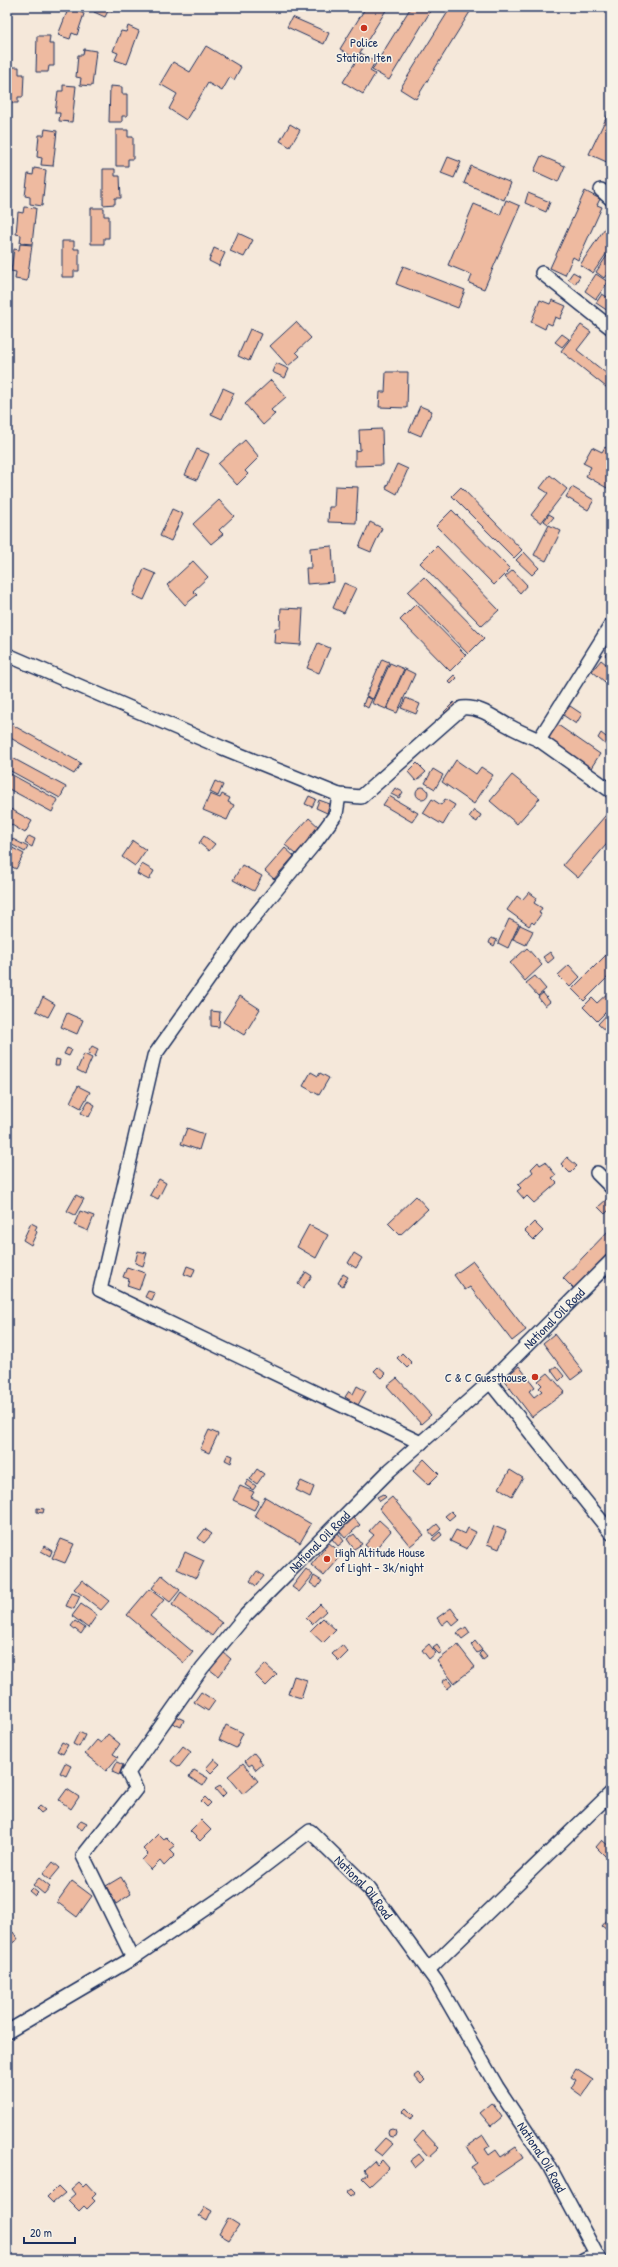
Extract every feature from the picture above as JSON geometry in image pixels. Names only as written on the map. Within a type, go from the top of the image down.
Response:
[{"type":"street","points":[[542,272],[611,328]]},
{"type":"street","points":[[539,740],[611,625]]},
{"type":"street","points":[[7,661],[10,656],[223,748],[339,795],[361,797],[462,708],[477,709],[492,715],[508,726],[539,740],[611,792]]},
{"type":"street","points":[[339,795],[336,814],[314,844],[244,929],[154,1056],[100,1290],[421,1443]]},
{"type":"street","points":[[597,1172],[611,1187]]},
{"type":"street","name":"National Oil Road","points":[[133,1958],[83,1856],[136,1790],[128,1773],[202,1668],[246,1615],[390,1470],[490,1382],[611,1261]]},
{"type":"street","points":[[490,1382],[611,1533]]},
{"type":"street","points":[[428,1970],[611,1793]]},
{"type":"street","name":"National Oil Road","points":[[7,2032],[133,1958],[234,1889],[310,1831],[370,1890],[428,1970],[497,2087],[548,2164],[599,2260]]},
{"type":"street","points":[[583,2260],[587,2258],[599,2260]]},
{"type":"building","points":[[69,7],[82,7],[80,12],[84,14],[77,35],[72,33],[70,39],[58,35]]},
{"type":"building","points":[[96,7],[114,7],[112,12],[108,11],[105,17],[94,12]]},
{"type":"building","name":"Police Station Iten","points":[[366,7],[388,7],[356,59],[340,49]]},
{"type":"building","points":[[411,7],[433,7],[389,80],[372,70]]},
{"type":"building","points":[[451,7],[473,7],[416,99],[400,89]]},
{"type":"building","points":[[292,17],[329,33],[324,44],[287,27]]},
{"type":"building","points":[[128,26],[139,31],[127,64],[115,60],[118,53],[113,51],[121,31],[126,32]]},
{"type":"building","points":[[37,36],[50,36],[49,44],[54,44],[54,66],[49,66],[48,72],[36,72]]},
{"type":"building","points":[[206,46],[241,67],[234,80],[230,77],[222,91],[208,83],[186,120],[169,109],[177,94],[160,84],[173,62],[190,72]]},
{"type":"building","points":[[84,49],[96,51],[92,86],[80,85],[81,78],[76,77],[78,55],[83,55]]},
{"type":"building","points":[[361,53],[375,62],[370,71],[375,74],[363,94],[343,82]]},
{"type":"building","points":[[7,67],[19,67],[19,74],[24,74],[23,97],[18,97],[18,103],[7,103]]},
{"type":"building","points":[[63,85],[76,86],[72,122],[59,121],[60,113],[55,113],[58,91],[63,91]]},
{"type":"building","points":[[110,86],[122,87],[122,94],[127,94],[127,116],[122,116],[122,122],[109,122]]},
{"type":"building","points":[[611,108],[611,164],[589,154]]},
{"type":"building","points":[[290,124],[300,130],[290,147],[280,141]]},
{"type":"building","points":[[45,129],[57,131],[53,166],[41,165],[42,158],[37,157],[39,135],[44,135]]},
{"type":"building","points":[[116,130],[128,130],[128,137],[133,137],[133,159],[128,159],[128,166],[116,166]]},
{"type":"building","points":[[541,156],[565,166],[558,182],[534,171]]},
{"type":"building","points":[[448,157],[461,162],[454,178],[441,173]]},
{"type":"building","points":[[471,166],[511,183],[504,200],[464,183]]},
{"type":"building","points":[[34,168],[46,170],[42,206],[30,204],[30,197],[25,196],[28,174],[33,175]]},
{"type":"building","points":[[103,169],[115,169],[115,176],[120,176],[121,198],[115,198],[115,204],[103,205]]},
{"type":"building","points":[[585,191],[600,199],[597,205],[602,207],[578,260],[573,257],[565,275],[550,268]]},
{"type":"building","points":[[528,193],[550,202],[546,212],[525,203]]},
{"type":"building","points":[[506,200],[520,206],[484,289],[469,283],[472,275],[448,265],[474,204],[500,215]]},
{"type":"building","points":[[24,207],[36,208],[32,244],[20,243],[21,235],[16,234],[18,212],[23,213]]},
{"type":"building","points":[[91,208],[104,208],[104,216],[109,216],[109,238],[104,238],[104,244],[91,244]]},
{"type":"building","points":[[611,219],[611,247],[593,273],[580,265]]},
{"type":"building","points":[[238,233],[253,240],[244,257],[230,251]]},
{"type":"building","points":[[62,241],[74,241],[74,249],[79,249],[79,271],[74,271],[74,277],[62,277]]},
{"type":"building","points":[[20,244],[32,245],[27,281],[15,279],[16,272],[11,271],[14,249],[19,250]]},
{"type":"building","points":[[214,248],[225,253],[219,266],[209,261]]},
{"type":"building","points":[[611,250],[611,268],[604,278],[596,272]]},
{"type":"building","points":[[403,266],[465,290],[458,308],[396,284]]},
{"type":"building","points":[[573,272],[580,276],[575,284],[568,279]]},
{"type":"building","points":[[596,274],[608,282],[596,299],[585,291]]},
{"type":"building","points":[[602,294],[611,299],[611,313],[596,303]]},
{"type":"building","points":[[540,300],[550,304],[552,300],[566,306],[560,319],[555,317],[552,325],[547,323],[545,329],[531,322]]},
{"type":"building","points":[[296,322],[311,338],[296,352],[300,356],[288,366],[270,346]]},
{"type":"building","points":[[581,325],[591,332],[577,350],[611,377],[611,391],[561,351]]},
{"type":"building","points":[[250,329],[261,334],[249,361],[238,356]]},
{"type":"building","points":[[562,334],[569,339],[562,347],[555,342]]},
{"type":"building","points":[[276,363],[289,369],[285,378],[272,372]]},
{"type":"building","points":[[386,372],[408,372],[407,408],[379,407],[380,392],[385,392]]},
{"type":"building","points":[[271,380],[286,397],[271,410],[275,414],[263,425],[245,404]]},
{"type":"building","points":[[223,388],[234,393],[222,419],[211,414]]},
{"type":"building","points":[[420,406],[432,411],[421,436],[409,431]]},
{"type":"building","points":[[382,429],[383,465],[355,466],[355,451],[360,450],[359,430]]},
{"type":"building","points":[[245,440],[259,457],[245,471],[248,474],[237,485],[218,464]]},
{"type":"building","points":[[592,447],[602,452],[605,447],[611,451],[611,485],[607,488],[586,476],[591,467],[583,463]]},
{"type":"building","points":[[197,449],[209,454],[197,480],[185,475]]},
{"type":"building","points":[[397,464],[408,469],[397,494],[386,488]]},
{"type":"building","points":[[550,475],[567,489],[541,523],[531,515],[548,493],[540,488]]},
{"type":"building","points":[[335,486],[358,487],[356,523],[328,522],[329,507],[334,507]]},
{"type":"building","points":[[461,487],[522,550],[514,558],[452,496]]},
{"type":"building","points":[[572,487],[594,500],[588,510],[566,497]]},
{"type":"building","points":[[219,500],[234,516],[219,530],[223,534],[211,544],[193,524]]},
{"type":"building","points":[[172,509],[183,514],[171,541],[160,536]]},
{"type":"building","points":[[452,510],[510,569],[494,585],[436,526]]},
{"type":"building","points":[[549,514],[554,517],[548,524],[544,521]]},
{"type":"building","points":[[370,522],[382,528],[371,552],[359,547]]},
{"type":"building","points":[[549,525],[561,531],[546,561],[534,555]]},
{"type":"building","points":[[332,546],[334,582],[307,584],[306,568],[311,568],[310,548]]},
{"type":"building","points":[[437,546],[499,610],[482,626],[420,563]]},
{"type":"building","points":[[524,552],[539,568],[532,575],[516,560]]},
{"type":"building","points":[[193,561],[208,577],[193,591],[197,595],[185,605],[167,585]]},
{"type":"building","points":[[144,569],[156,574],[144,600],[133,595]]},
{"type":"building","points":[[513,570],[527,585],[520,593],[505,577]]},
{"type":"building","points":[[424,577],[484,638],[468,654],[408,592]]},
{"type":"building","points":[[344,583],[356,588],[344,613],[333,608]]},
{"type":"building","points":[[416,604],[466,655],[450,671],[400,620]]},
{"type":"building","points":[[281,608],[303,609],[301,645],[274,643],[275,628],[280,628]]},
{"type":"building","points":[[318,643],[330,648],[319,673],[307,668]]},
{"type":"building","points":[[611,649],[611,661],[605,655]]},
{"type":"building","points":[[382,659],[389,662],[373,699],[366,696]]},
{"type":"building","points":[[601,660],[611,668],[611,687],[592,671]]},
{"type":"building","points":[[390,663],[404,669],[386,709],[372,703]]},
{"type":"building","points":[[405,669],[415,674],[397,713],[387,709]]},
{"type":"building","points":[[454,675],[457,678],[451,684],[448,681]]},
{"type":"building","points":[[366,697],[372,699],[368,708],[363,705]]},
{"type":"building","points":[[406,698],[420,704],[416,714],[401,708]]},
{"type":"building","points":[[454,702],[458,706],[448,717],[444,712]]},
{"type":"building","points":[[570,706],[582,714],[576,724],[563,715]]},
{"type":"building","points":[[7,722],[81,763],[74,774],[7,736]]},
{"type":"building","points":[[558,725],[600,754],[591,768],[548,738]]},
{"type":"building","points":[[601,733],[610,740],[606,745],[598,738]]},
{"type":"building","points":[[7,755],[66,787],[60,798],[7,769]]},
{"type":"building","points":[[456,760],[476,774],[481,767],[493,775],[474,804],[442,782]]},
{"type":"building","points":[[417,763],[426,772],[416,781],[408,772]]},
{"type":"building","points":[[433,769],[443,775],[435,789],[425,783]]},
{"type":"building","points":[[7,772],[58,800],[52,812],[7,788]]},
{"type":"building","points":[[512,775],[540,798],[517,824],[490,801]]},
{"type":"building","points":[[215,781],[223,785],[218,796],[210,792]]},
{"type":"building","points":[[420,787],[424,787],[428,793],[424,799],[420,799],[416,795],[416,791]]},
{"type":"building","points":[[395,788],[403,792],[399,798],[391,794]]},
{"type":"building","points":[[210,794],[220,798],[222,794],[230,798],[228,802],[234,805],[227,820],[203,810]]},
{"type":"building","points":[[309,796],[316,799],[312,807],[305,804]]},
{"type":"building","points":[[389,796],[418,813],[412,822],[383,805]]},
{"type":"building","points":[[432,799],[441,805],[445,799],[455,805],[443,825],[423,813]]},
{"type":"building","points":[[319,800],[330,804],[327,813],[316,808]]},
{"type":"building","points":[[7,807],[32,821],[25,833],[7,822]]},
{"type":"building","points":[[611,809],[611,839],[578,878],[563,865]]},
{"type":"building","points":[[474,810],[481,815],[477,822],[469,817]]},
{"type":"building","points":[[309,818],[319,827],[296,854],[285,845]]},
{"type":"building","points":[[7,836],[28,847],[25,852],[7,842]]},
{"type":"building","points":[[29,836],[35,839],[32,847],[25,843]]},
{"type":"building","points":[[204,836],[215,844],[209,851],[199,843]]},
{"type":"building","points":[[133,841],[146,850],[135,866],[122,857]]},
{"type":"building","points":[[7,845],[24,854],[16,869],[7,864]]},
{"type":"building","points":[[285,848],[294,856],[274,879],[265,871]]},
{"type":"building","points":[[142,864],[154,871],[149,880],[137,874]]},
{"type":"building","points":[[242,865],[262,876],[254,891],[233,880]]},
{"type":"building","points":[[529,892],[537,898],[534,903],[542,908],[539,913],[541,914],[534,924],[532,922],[529,926],[507,910],[517,896],[522,900]]},
{"type":"building","points":[[509,919],[519,924],[508,948],[498,943]]},
{"type":"building","points":[[520,925],[533,931],[526,945],[513,939]]},
{"type":"building","points":[[491,938],[497,940],[494,946],[489,943]]},
{"type":"building","points":[[527,948],[542,965],[525,981],[510,963]]},
{"type":"building","points":[[611,950],[611,974],[584,1001],[572,989]]},
{"type":"building","points":[[550,952],[554,958],[548,963],[543,957]]},
{"type":"building","points":[[569,965],[580,977],[570,987],[558,975]]},
{"type":"building","points":[[535,976],[546,989],[538,996],[526,983]]},
{"type":"building","points":[[611,990],[611,1007],[597,1021],[583,1007],[592,998],[597,1003]]},
{"type":"building","points":[[543,993],[550,1002],[545,1006],[538,997]]},
{"type":"building","points":[[240,996],[260,1009],[244,1035],[223,1022]]},
{"type":"building","points":[[43,997],[55,1004],[48,1017],[36,1011]]},
{"type":"building","points":[[611,1010],[611,1036],[598,1024]]},
{"type":"building","points":[[211,1011],[220,1012],[219,1027],[211,1026]]},
{"type":"building","points":[[67,1013],[83,1020],[77,1034],[61,1027]]},
{"type":"building","points":[[92,1046],[98,1049],[95,1057],[88,1053]]},
{"type":"building","points":[[67,1048],[72,1050],[69,1056],[64,1054]]},
{"type":"building","points":[[84,1054],[92,1058],[85,1074],[77,1070]]},
{"type":"building","points":[[56,1059],[60,1060],[59,1066],[55,1066]]},
{"type":"building","points":[[311,1072],[318,1076],[320,1073],[329,1078],[319,1095],[303,1086]]},
{"type":"building","points":[[78,1086],[90,1092],[81,1108],[70,1102]]},
{"type":"building","points":[[88,1101],[95,1105],[89,1117],[81,1113]]},
{"type":"building","points":[[187,1128],[204,1134],[199,1150],[181,1144]]},
{"type":"building","points":[[567,1157],[577,1166],[570,1173],[561,1164]]},
{"type":"building","points":[[538,1162],[540,1165],[545,1162],[556,1175],[552,1178],[557,1183],[534,1203],[527,1196],[524,1199],[517,1191],[521,1188],[518,1185],[533,1172],[531,1169]]},
{"type":"building","points":[[159,1179],[166,1183],[158,1199],[150,1195]]},
{"type":"building","points":[[76,1195],[84,1199],[75,1215],[67,1211]]},
{"type":"building","points":[[416,1196],[428,1209],[400,1235],[388,1223]]},
{"type":"building","points":[[607,1199],[611,1203],[611,1208],[605,1214],[598,1207]]},
{"type":"building","points":[[80,1211],[94,1216],[88,1231],[74,1225]]},
{"type":"building","points":[[534,1222],[543,1231],[534,1240],[525,1231]]},
{"type":"building","points":[[31,1223],[37,1226],[35,1230],[37,1232],[31,1245],[23,1240]]},
{"type":"building","points":[[309,1225],[328,1235],[316,1258],[297,1247]]},
{"type":"building","points":[[611,1228],[611,1251],[574,1289],[563,1278]]},
{"type":"building","points":[[138,1251],[147,1253],[143,1266],[135,1263]]},
{"type":"building","points":[[354,1253],[362,1258],[356,1268],[348,1263]]},
{"type":"building","points":[[473,1261],[526,1330],[512,1341],[470,1287],[465,1290],[454,1275]]},
{"type":"building","points":[[187,1266],[195,1269],[192,1277],[184,1274]]},
{"type":"building","points":[[127,1267],[145,1273],[139,1290],[127,1286],[129,1279],[123,1277]]},
{"type":"building","points":[[306,1272],[312,1276],[303,1288],[298,1284]]},
{"type":"building","points":[[343,1274],[348,1277],[343,1286],[338,1283]]},
{"type":"building","points":[[148,1291],[155,1293],[152,1300],[145,1297]]},
{"type":"building","points":[[554,1334],[583,1371],[571,1380],[543,1343]]},
{"type":"building","points":[[402,1353],[412,1363],[407,1368],[397,1358]]},
{"type":"building","points":[[519,1366],[535,1387],[529,1391],[534,1397],[542,1391],[539,1388],[542,1385],[538,1381],[548,1373],[565,1392],[532,1417],[503,1379]]},
{"type":"building","points":[[556,1366],[564,1376],[559,1381],[551,1370]]},
{"type":"building","points":[[378,1367],[386,1374],[382,1378],[374,1371]]},
{"type":"building","points":[[397,1378],[431,1415],[421,1424],[387,1386]]},
{"type":"building","points":[[357,1386],[366,1391],[358,1405],[345,1397],[349,1391],[353,1394]]},
{"type":"building","points":[[209,1430],[218,1434],[209,1453],[200,1449]]},
{"type":"building","points":[[228,1454],[233,1456],[231,1463],[225,1460]]},
{"type":"building","points":[[424,1459],[439,1474],[428,1485],[413,1471]]},
{"type":"building","points":[[257,1469],[264,1474],[257,1484],[250,1479]]},
{"type":"building","points":[[510,1470],[523,1478],[512,1496],[499,1488]]},
{"type":"building","points":[[248,1480],[256,1486],[253,1490],[245,1485]]},
{"type":"building","points":[[301,1481],[314,1487],[310,1497],[296,1490]]},
{"type":"building","points":[[240,1486],[254,1492],[251,1497],[259,1501],[254,1510],[233,1500]]},
{"type":"building","points":[[383,1494],[386,1497],[380,1501],[377,1497]]},
{"type":"building","points":[[265,1497],[311,1524],[300,1543],[254,1516]]},
{"type":"building","points":[[392,1497],[424,1535],[410,1546],[379,1508]]},
{"type":"building","points":[[37,1508],[44,1509],[43,1513],[37,1512]]},
{"type":"building","points":[[451,1511],[455,1515],[449,1520],[445,1516]]},
{"type":"building","points":[[354,1518],[360,1525],[345,1538],[339,1531]]},
{"type":"building","points":[[379,1520],[391,1531],[373,1552],[365,1545],[374,1535],[369,1531]]},
{"type":"building","points":[[437,1524],[441,1529],[433,1536],[429,1531]]},
{"type":"building","points":[[494,1526],[506,1531],[499,1549],[487,1544]]},
{"type":"building","points":[[468,1528],[476,1532],[467,1549],[450,1541],[456,1530],[465,1534]]},
{"type":"building","points":[[205,1529],[212,1534],[204,1543],[198,1538]]},
{"type":"building","points":[[440,1532],[442,1535],[435,1541],[432,1539]]},
{"type":"building","points":[[338,1533],[344,1541],[338,1546],[332,1539]]},
{"type":"building","points":[[354,1534],[362,1544],[354,1549],[347,1539]]},
{"type":"building","points":[[61,1539],[74,1544],[65,1563],[52,1558]]},
{"type":"building","name":"High Altitude House of Light - 3k/night","points":[[329,1543],[343,1554],[324,1576],[311,1565]]},
{"type":"building","points":[[44,1546],[52,1551],[50,1556],[41,1551]]},
{"type":"building","points":[[185,1552],[204,1561],[196,1578],[177,1569]]},
{"type":"building","points":[[306,1569],[313,1575],[299,1592],[292,1587]]},
{"type":"building","points":[[257,1571],[264,1576],[256,1586],[250,1581]]},
{"type":"building","points":[[162,1575],[180,1590],[170,1602],[152,1588]]},
{"type":"building","points":[[314,1576],[322,1581],[317,1588],[310,1583]]},
{"type":"building","points":[[82,1580],[109,1601],[101,1610],[74,1589]]},
{"type":"building","points":[[149,1589],[164,1600],[150,1616],[193,1652],[184,1663],[127,1615]]},
{"type":"building","points":[[181,1592],[222,1623],[212,1636],[172,1605]]},
{"type":"building","points":[[72,1593],[80,1596],[74,1609],[66,1606]]},
{"type":"building","points":[[81,1604],[97,1615],[88,1628],[72,1616]]},
{"type":"building","points":[[320,1604],[326,1611],[312,1624],[306,1618]]},
{"type":"building","points":[[451,1608],[460,1620],[453,1626],[448,1620],[442,1625],[437,1618]]},
{"type":"building","points":[[323,1618],[336,1630],[323,1643],[310,1631]]},
{"type":"building","points":[[75,1621],[85,1628],[81,1634],[71,1626]]},
{"type":"building","points":[[466,1627],[470,1633],[462,1639],[457,1633]]},
{"type":"building","points":[[475,1641],[482,1650],[477,1653],[471,1645]]},
{"type":"building","points":[[429,1644],[436,1653],[429,1659],[422,1650]]},
{"type":"building","points":[[342,1645],[348,1652],[339,1661],[332,1654]]},
{"type":"building","points":[[437,1645],[442,1652],[439,1654],[433,1648]]},
{"type":"building","points":[[458,1645],[475,1667],[454,1683],[437,1661]]},
{"type":"building","points":[[482,1651],[487,1657],[483,1660],[479,1654]]},
{"type":"building","points":[[223,1652],[231,1659],[218,1676],[209,1669]]},
{"type":"building","points":[[265,1664],[277,1675],[266,1686],[255,1675]]},
{"type":"building","points":[[294,1676],[307,1680],[301,1698],[288,1694]]},
{"type":"building","points":[[447,1678],[452,1685],[447,1689],[442,1682]]},
{"type":"building","points":[[201,1692],[215,1701],[208,1711],[194,1702]]},
{"type":"building","points":[[173,1715],[184,1720],[181,1727],[170,1722]]},
{"type":"building","points":[[226,1725],[243,1733],[236,1748],[219,1740]]},
{"type":"building","points":[[79,1732],[85,1735],[79,1747],[73,1744]]},
{"type":"building","points":[[108,1734],[120,1744],[113,1754],[118,1757],[106,1771],[85,1754],[97,1740],[101,1743]]},
{"type":"building","points":[[62,1742],[68,1745],[63,1754],[57,1751]]},
{"type":"building","points":[[183,1746],[191,1752],[179,1767],[171,1761]]},
{"type":"building","points":[[254,1753],[263,1764],[256,1770],[252,1764],[249,1766],[245,1761]]},
{"type":"building","points":[[214,1759],[220,1764],[211,1773],[206,1768]]},
{"type":"building","points":[[117,1762],[123,1765],[119,1775],[112,1772]]},
{"type":"building","points":[[65,1763],[71,1766],[66,1776],[60,1773]]},
{"type":"building","points":[[243,1763],[258,1781],[243,1794],[228,1776]]},
{"type":"building","points":[[194,1770],[208,1778],[203,1786],[189,1777]]},
{"type":"building","points":[[220,1786],[226,1793],[222,1797],[215,1789]]},
{"type":"building","points":[[67,1789],[79,1797],[71,1809],[59,1800]]},
{"type":"building","points":[[205,1797],[211,1803],[207,1807],[201,1801]]},
{"type":"building","points":[[40,1806],[45,1810],[41,1813],[37,1809]]},
{"type":"building","points":[[81,1820],[87,1823],[82,1830],[77,1826]]},
{"type":"building","points":[[201,1820],[211,1830],[200,1841],[190,1831]]},
{"type":"building","points":[[158,1834],[164,1840],[166,1837],[175,1846],[170,1850],[175,1855],[164,1866],[160,1861],[151,1870],[142,1860],[148,1854],[143,1849]]},
{"type":"building","points":[[602,1840],[611,1848],[611,1852],[606,1857],[596,1847]]},
{"type":"building","points":[[53,1862],[60,1868],[50,1880],[43,1874]]},
{"type":"building","points":[[121,1877],[131,1894],[116,1904],[106,1886]]},
{"type":"building","points":[[39,1878],[50,1887],[44,1894],[33,1885]]},
{"type":"building","points":[[72,1881],[92,1896],[77,1917],[57,1902]]},
{"type":"building","points":[[32,1888],[38,1893],[35,1896],[29,1891]]},
{"type":"building","points":[[607,1920],[611,1926],[607,1930],[602,1926]]},
{"type":"building","points":[[13,1932],[18,1939],[11,1944],[7,1936]]},
{"type":"building","points":[[576,2069],[593,2080],[582,2096],[571,2088],[576,2080],[571,2077]]},
{"type":"building","points":[[418,2073],[425,2080],[421,2084],[414,2076]]},
{"type":"building","points":[[492,2103],[502,2117],[491,2126],[480,2113]]},
{"type":"building","points":[[406,2108],[414,2116],[410,2119],[402,2112]]},
{"type":"building","points":[[390,2129],[394,2129],[396,2133],[394,2137],[390,2137],[388,2135],[388,2131]]},
{"type":"building","points":[[423,2131],[439,2148],[429,2157],[414,2141]]},
{"type":"building","points":[[483,2135],[490,2146],[485,2149],[489,2155],[496,2150],[501,2157],[516,2147],[523,2158],[483,2185],[471,2167],[477,2163],[467,2146]]},
{"type":"building","points":[[385,2138],[393,2144],[382,2156],[374,2150]]},
{"type":"building","points":[[419,2154],[424,2160],[415,2168],[410,2161]]},
{"type":"building","points":[[382,2160],[389,2168],[370,2186],[362,2178],[367,2174],[364,2170],[374,2161],[377,2165]]},
{"type":"building","points":[[79,2182],[83,2186],[86,2183],[96,2194],[92,2198],[95,2201],[87,2209],[84,2206],[79,2211],[68,2200],[75,2194],[71,2189]]},
{"type":"building","points":[[58,2186],[65,2193],[53,2203],[47,2197]]},
{"type":"building","points":[[352,2189],[356,2193],[351,2197],[347,2193]]},
{"type":"building","points":[[205,2207],[212,2211],[207,2221],[199,2216]]},
{"type":"building","points":[[228,2218],[239,2225],[229,2240],[219,2234]]},
{"type":"place","name":"Police Station Iten","points":[[364,28]]},
{"type":"place","name":"C & C Guesthouse","points":[[535,1377]]},
{"type":"place","name":"High Altitude House of Light - 3k/night","points":[[327,1559]]}]
